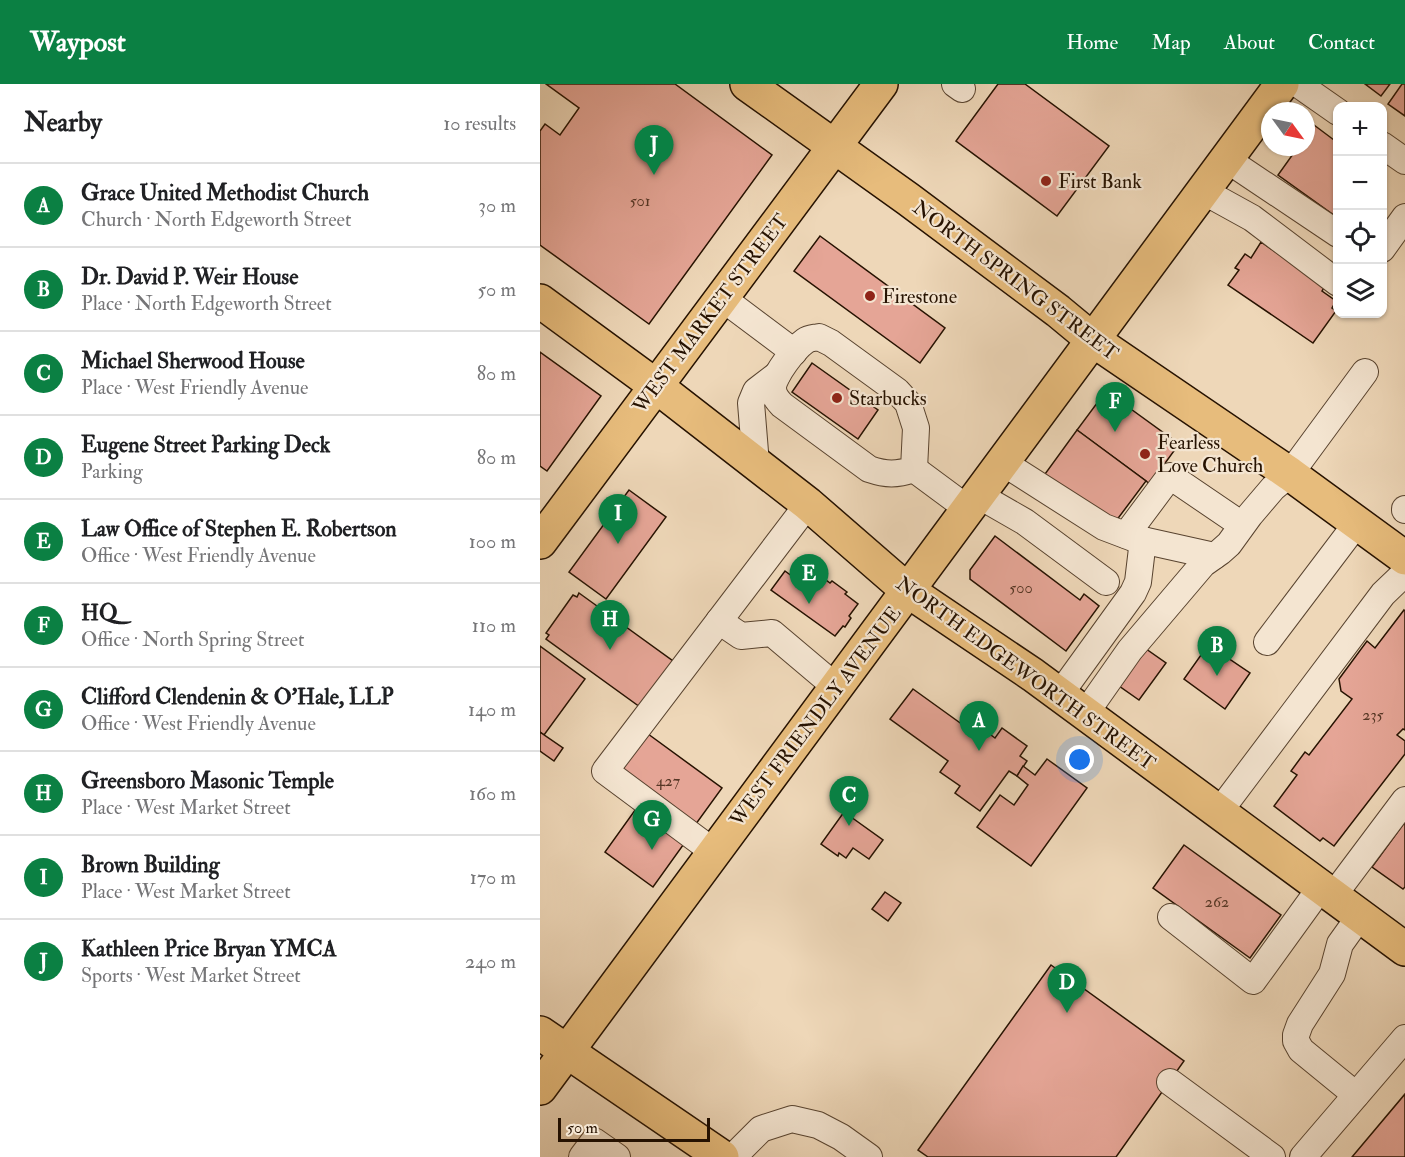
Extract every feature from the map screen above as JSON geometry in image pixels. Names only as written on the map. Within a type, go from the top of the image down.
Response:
[{"type":"main road","name":"NORTH SPRING STREET","points":[[747,84],[835,145],[1093,340],[1290,474],[1405,558]]},
{"type":"main road","name":"WEST MARKET STREET","points":[[541,537],[881,84]]},
{"type":"main road","name":"WEST FRIENDLY AVENUE","points":[[540,1088],[1282,84]]},
{"type":"main road","name":"NORTH EDGEWORTH STREET","points":[[540,301],[656,386],[808,504],[907,590],[1033,675],[1405,949]]},
{"type":"main road","points":[[540,1033],[717,1155]]},
{"type":"street","points":[[1298,84],[1333,108]]},
{"type":"street","points":[[1387,148],[1405,161]]},
{"type":"street","points":[[1226,159],[1333,231]]},
{"type":"street","points":[[1203,191],[1252,218],[1333,279]]},
{"type":"street","points":[[1387,243],[1405,217]]},
{"type":"street","points":[[722,298],[794,352]]},
{"type":"street","points":[[819,337],[831,342],[897,390],[908,403],[916,428],[914,469],[901,474],[885,474],[869,470],[782,405],[774,396],[772,387],[777,375],[794,352],[807,340],[819,337]]},
{"type":"street","points":[[1086,714],[1130,650],[1203,564],[1229,544],[1273,488],[1290,474],[1365,372]]},
{"type":"street","points":[[756,464],[751,403],[756,391],[777,375]]},
{"type":"street","points":[[1002,462],[1104,527],[1135,538],[1214,556]]},
{"type":"street","points":[[914,469],[973,502],[1025,522],[1106,582]]},
{"type":"street","points":[[1059,694],[1133,593],[1138,582],[1135,538],[1170,476],[1242,525]]},
{"type":"street","points":[[714,852],[605,771],[808,504]]},
{"type":"street","points":[[1267,642],[1357,524]]},
{"type":"street","points":[[1219,812],[1383,594],[1405,573]]},
{"type":"street","points":[[719,621],[741,636],[772,633],[836,687]]},
{"type":"street","points":[[1171,917],[1253,981],[1405,800]]},
{"type":"street","points":[[1356,1095],[1301,1050],[1296,1041],[1296,1035],[1300,1024],[1332,974],[1340,944],[1360,916]]},
{"type":"street","points":[[1303,1157],[1405,1038]]},
{"type":"street","points":[[1170,1082],[1272,1157]]},
{"type":"street","points":[[717,1155],[761,1129],[792,1119],[818,1125],[842,1137],[869,1157]]},
{"type":"street","points":[[582,1157],[594,1141],[617,1157]]},
{"type":"building","points":[[546,84],[675,84],[772,155],[649,324],[540,245],[540,131],[545,124],[560,135],[579,108]]},
{"type":"building","name":"First Bank","points":[[998,84],[1025,84],[1109,146],[1057,216],[956,141]]},
{"type":"building","points":[[1365,84],[1390,84],[1381,96]]},
{"type":"building","points":[[1402,84],[1405,84],[1405,116],[1388,104]]},
{"type":"building","points":[[1315,126],[1333,139],[1333,214],[1278,175],[1292,156],[1315,156]]},
{"type":"building","points":[[820,236],[945,328],[920,363],[794,271]]},
{"type":"building","points":[[1261,242],[1325,286],[1322,291],[1333,299],[1333,315],[1313,343],[1228,285],[1239,270],[1235,268],[1245,254],[1251,258]]},
{"type":"building","points":[[540,352],[601,396],[547,471],[540,466]]},
{"type":"building","points":[[812,363],[878,410],[858,439],[792,392]]},
{"type":"building","points":[[1106,391],[1179,444],[1150,484],[1077,430]]},
{"type":"building","points":[[1077,430],[1146,481],[1113,525],[1045,474]]},
{"type":"building","points":[[629,490],[666,517],[606,599],[569,572]]},
{"type":"building","points":[[995,536],[1080,600],[1084,594],[1099,606],[1066,651],[970,579],[970,570]]},
{"type":"building","points":[[785,571],[808,588],[818,574],[847,592],[845,594],[858,604],[849,616],[851,618],[845,627],[843,626],[835,636],[771,590]]},
{"type":"building","points":[[579,593],[673,661],[640,707],[546,639],[549,635],[546,633],[573,595],[577,597]]},
{"type":"building","points":[[1404,610],[1405,730],[1403,729],[1397,735],[1405,741],[1405,754],[1334,846],[1323,838],[1320,841],[1274,806],[1297,775],[1291,771],[1305,752],[1309,755],[1352,699],[1341,691],[1339,679],[1367,641],[1375,648]]},
{"type":"building","points":[[1213,638],[1232,652],[1228,658],[1250,673],[1225,709],[1184,679]]},
{"type":"building","points":[[1139,644],[1166,663],[1139,700],[1112,681]]},
{"type":"building","points":[[540,646],[585,679],[544,735],[540,732]]},
{"type":"building","points":[[913,689],[970,730],[975,723],[995,738],[1002,728],[1027,746],[1020,756],[1027,761],[1017,776],[1009,771],[980,811],[955,793],[960,786],[940,772],[948,761],[890,719]]},
{"type":"building","points":[[644,731],[722,788],[693,828],[614,772]]},
{"type":"building","points":[[540,732],[563,748],[554,761],[540,751]]},
{"type":"building","points":[[1047,759],[1087,788],[1031,866],[977,827],[1000,795],[1014,805],[1028,785],[1017,776],[1023,766],[1035,775]]},
{"type":"building","points":[[638,806],[686,841],[653,887],[605,852]]},
{"type":"building","points":[[844,812],[883,840],[869,859],[853,848],[846,858],[839,853],[838,856],[821,844]]},
{"type":"building","points":[[1405,822],[1405,887],[1403,889],[1372,867]]},
{"type":"building","points":[[1184,845],[1281,915],[1250,958],[1153,888]]},
{"type":"building","points":[[885,892],[901,903],[888,921],[872,909]]},
{"type":"building","points":[[1051,965],[1184,1061],[1116,1157],[928,1157],[918,1150]]},
{"type":"building","points":[[1405,1094],[1405,1157],[1352,1157]]},
{"type":"place","name":"Kathleen Price Bryan YMCA","points":[[654,175]]},
{"type":"place","name":"First Bank","points":[[1046,181]]},
{"type":"place","name":"Firestone","points":[[870,296]]},
{"type":"place","name":"Starbucks","points":[[837,398]]},
{"type":"place","name":"HQ","points":[[1115,432]]},
{"type":"place","name":"Fearless Love Church","points":[[1145,454]]},
{"type":"place","name":"Brown Building","points":[[618,544]]},
{"type":"place","name":"Law Office of Stephen E. Robertson","points":[[809,604]]},
{"type":"place","name":"Greensboro Masonic Temple","points":[[610,650]]},
{"type":"place","name":"Dr. David P. Weir House","points":[[1217,676]]},
{"type":"place","name":"Grace United Methodist Church","points":[[979,751]]},
{"type":"place","name":"Michael Sherwood House","points":[[849,826]]},
{"type":"place","name":"Clifford Clendenin & O'Hale, LLP","points":[[652,850]]},
{"type":"place","name":"Eugene Street Parking Deck","points":[[1067,1013]]}]
